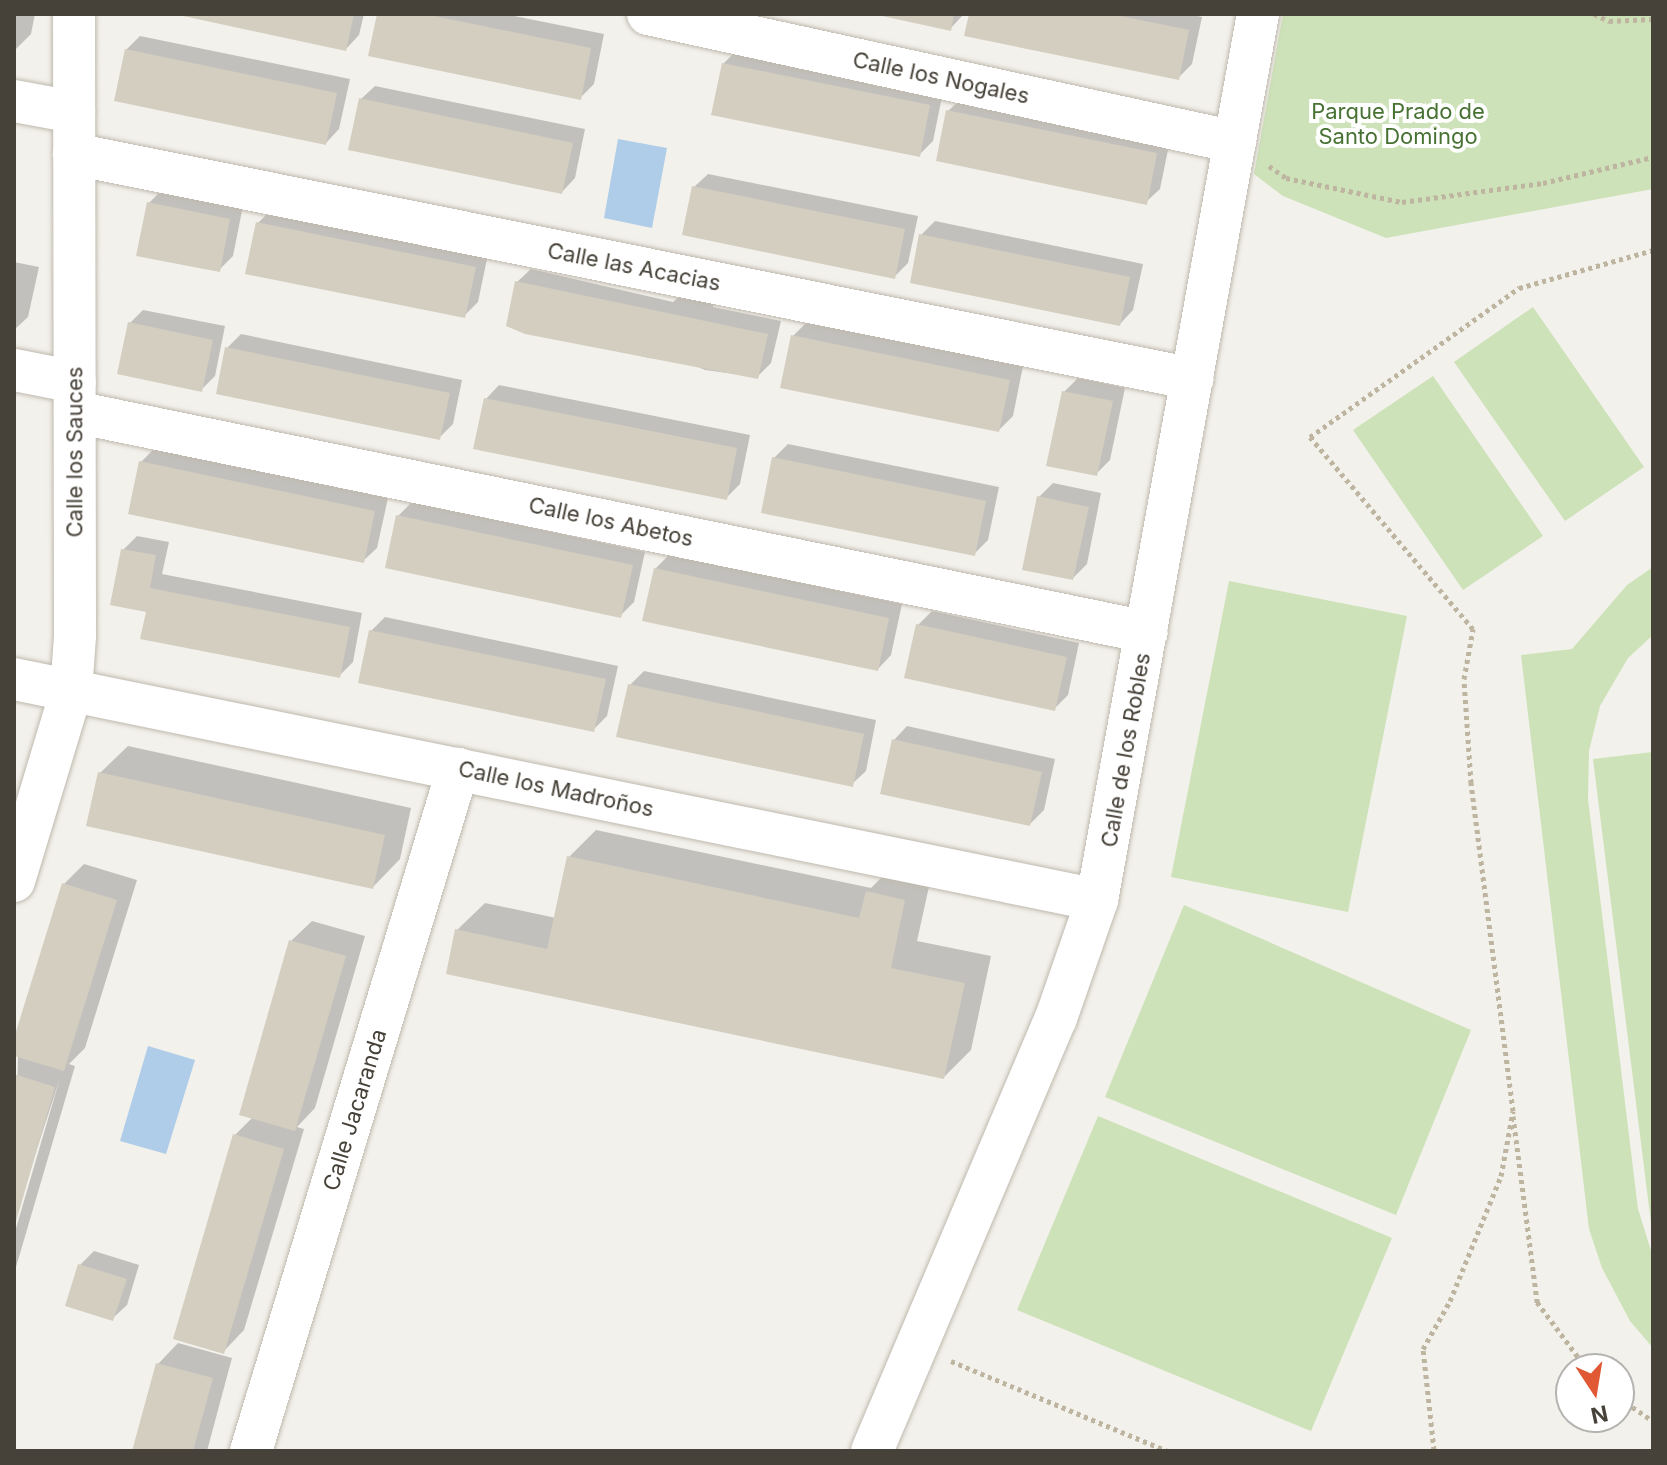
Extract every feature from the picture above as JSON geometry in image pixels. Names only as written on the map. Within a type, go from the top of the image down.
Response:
[{"type":"street","name":"Calle los Sauces","points":[[14,881],[71,692],[75,397],[74,14]]},
{"type":"street","name":"Calle los Nogales","points":[[648,14],[1235,142]]},
{"type":"street","name":"Calle de los Robles","points":[[872,1451],[1056,1018],[1097,900],[1258,14]]},
{"type":"street","points":[[14,101],[74,112]]},
{"type":"street","name":"Calle las Acacias","points":[[74,154],[1193,379]]},
{"type":"street","name":"Calle los Abetos","points":[[14,370],[75,397],[1147,632]]},
{"type":"street","name":"Calle los Madroños","points":[[14,679],[1097,900]]},
{"type":"street","name":"Calle Jacaranda","points":[[251,1451],[458,769]]},
{"type":"path","points":[[1594,14],[1609,21],[1653,19]]},
{"type":"path","points":[[1286,178],[1402,202],[1543,183],[1653,157]]},
{"type":"path","points":[[1575,1353],[1537,1302],[1471,783],[1464,679],[1473,629],[1310,437],[1519,288],[1653,250]]},
{"type":"path","points":[[1435,1451],[1423,1349],[1450,1301],[1501,1176],[1513,1111]]},
{"type":"path","points":[[943,1358],[1167,1451]]},
{"type":"path","points":[[1635,1409],[1653,1421]]},
{"type":"green space","name":"Parque Prado de Santo Domingo","points":[[1283,14],[1653,14],[1653,189],[1386,238],[1283,196],[1254,174]]},
{"type":"green space","points":[[1533,307],[1644,467],[1565,521],[1454,362]]},
{"type":"green space","points":[[1433,376],[1543,536],[1463,590],[1353,430]]},
{"type":"green space","points":[[1653,567],[1653,635],[1628,658],[1600,706],[1589,751],[1588,799],[1638,1209],[1653,1257],[1653,1348],[1630,1321],[1602,1268],[1589,1229],[1521,655],[1572,649],[1627,585]]},
{"type":"green space","points":[[1229,581],[1407,616],[1348,912],[1171,877]]},
{"type":"green space","points":[[1653,752],[1653,1239],[1593,759]]},
{"type":"green space","points":[[1184,905],[1471,1030],[1396,1215],[1105,1097]]},
{"type":"green space","points":[[1098,1116],[1392,1238],[1311,1431],[1017,1310]]},
{"type":"water","points":[[618,139],[667,148],[652,228],[604,218]]},
{"type":"water","points":[[148,1046],[195,1060],[166,1154],[120,1141]]},
{"type":"building","points":[[174,14],[354,14],[346,51]]},
{"type":"building","points":[[377,14],[424,14],[591,48],[581,100],[368,56]]},
{"type":"building","points":[[873,14],[954,14],[951,31]]},
{"type":"building","points":[[969,14],[1111,14],[1189,30],[1179,80],[964,36]]},
{"type":"building","points":[[125,49],[337,93],[326,145],[114,101]]},
{"type":"building","points":[[722,63],[930,105],[920,157],[711,115]]},
{"type":"building","points":[[359,98],[573,143],[562,194],[348,150]]},
{"type":"building","points":[[946,110],[1157,153],[1147,205],[936,161]]},
{"type":"building","points":[[692,186],[905,229],[895,279],[682,235]]},
{"type":"building","points":[[147,202],[230,219],[220,272],[136,256]]},
{"type":"building","points":[[256,222],[476,267],[465,318],[245,274]]},
{"type":"building","points":[[919,234],[1130,277],[1120,326],[910,283]]},
{"type":"building","points":[[515,281],[768,334],[758,379],[525,334],[506,326]]},
{"type":"building","points":[[128,322],[213,340],[202,392],[117,374]]},
{"type":"building","points":[[791,335],[1010,380],[999,432],[780,388]]},
{"type":"building","points":[[225,347],[450,393],[440,440],[216,394]]},
{"type":"building","points":[[1062,391],[1113,401],[1097,476],[1046,466]]},
{"type":"building","points":[[484,398],[737,448],[727,500],[473,449]]},
{"type":"building","points":[[772,457],[986,501],[975,556],[761,513]]},
{"type":"building","points":[[139,461],[375,511],[364,563],[128,514]]},
{"type":"building","points":[[1037,496],[1089,507],[1073,580],[1022,570]]},
{"type":"building","points":[[396,515],[633,565],[621,618],[385,568]]},
{"type":"building","points":[[121,549],[156,555],[150,588],[350,627],[340,678],[140,639],[146,612],[110,605]]},
{"type":"building","points":[[654,568],[889,618],[878,671],[642,621]]},
{"type":"building","points":[[916,624],[1067,657],[1055,711],[904,678]]},
{"type":"building","points":[[369,630],[606,679],[594,732],[358,683]]},
{"type":"building","points":[[628,684],[864,734],[853,787],[616,737]]},
{"type":"building","points":[[892,739],[1042,772],[1030,826],[880,794]]},
{"type":"building","points":[[98,772],[385,835],[373,889],[86,826]]},
{"type":"building","points":[[567,856],[859,918],[866,891],[905,900],[891,968],[965,983],[944,1079],[446,974],[455,929],[547,949]]},
{"type":"building","points":[[62,883],[117,900],[64,1071],[14,1056],[14,1038]]},
{"type":"building","points":[[289,940],[346,956],[295,1131],[239,1115]]},
{"type":"building","points":[[14,1074],[55,1087],[15,1225],[14,1225]]},
{"type":"building","points":[[233,1134],[284,1149],[224,1354],[173,1339]]},
{"type":"building","points":[[78,1264],[127,1279],[113,1321],[65,1306]]},
{"type":"building","points":[[156,1363],[213,1378],[193,1451],[132,1451]]}]
